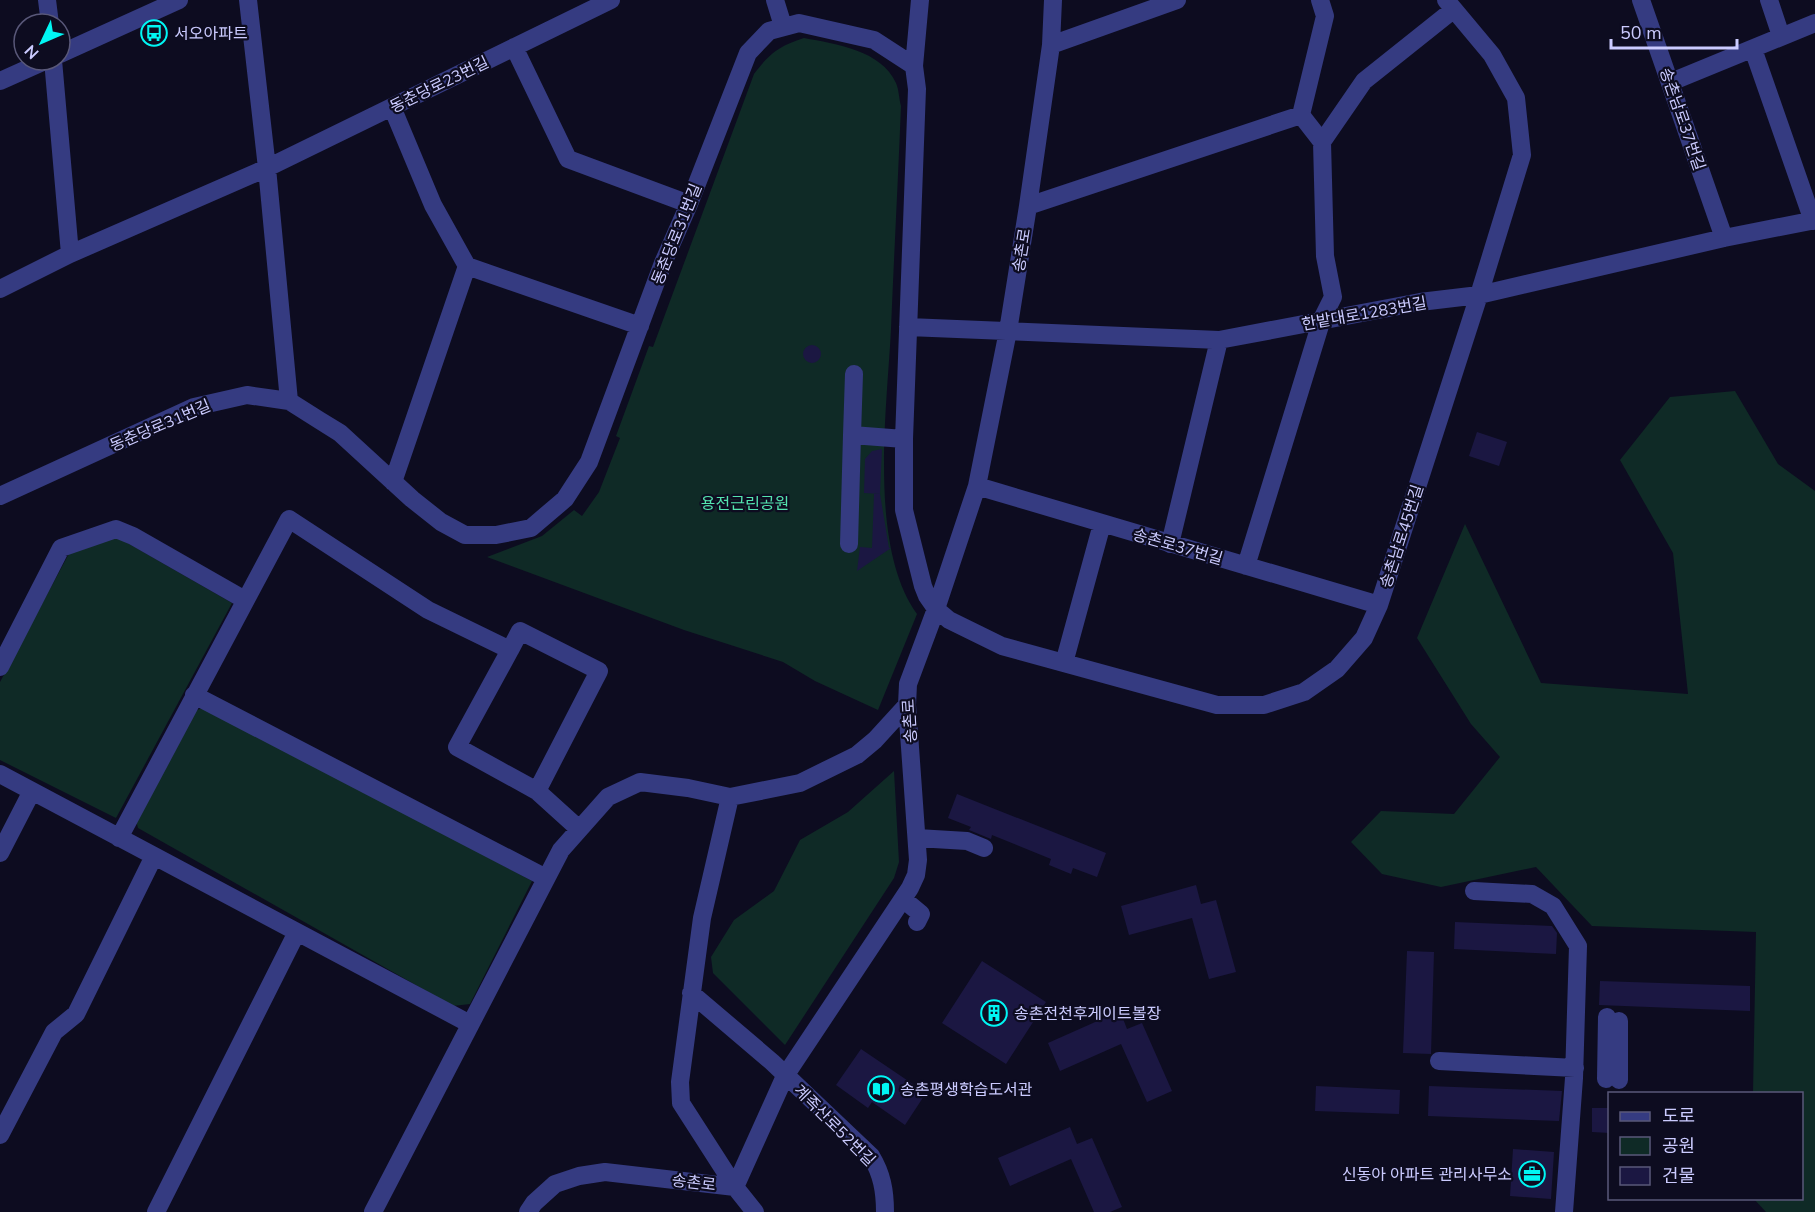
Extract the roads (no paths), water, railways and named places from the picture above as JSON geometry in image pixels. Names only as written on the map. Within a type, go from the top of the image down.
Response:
[{"type":"street","points":[[72,49],[179,0]]},
{"type":"street","points":[[248,0],[267,168],[289,401]]},
{"type":"street","name":"동춘당로23번길","points":[[0,289],[70,254],[267,168],[611,0]]},
{"type":"street","points":[[775,0],[783,26],[799,23],[874,40],[914,66]]},
{"type":"street","points":[[920,0],[914,66],[917,89],[904,439],[904,510],[923,586],[927,597],[936,609]]},
{"type":"street","name":"송촌로","points":[[528,1212],[534,1203],[555,1184],[579,1176],[605,1172],[735,1187],[785,1076],[916,875],[918,860],[907,705],[908,684],[977,486],[1008,331],[1028,206],[1051,45],[1053,0]]},
{"type":"street","points":[[1051,45],[1177,0]]},
{"type":"street","points":[[1301,115],[1325,16],[1320,0]]},
{"type":"street","name":"송촌남로37번길","points":[[1641,0],[1724,238]]},
{"type":"street","points":[[1769,0],[1781,36]]},
{"type":"street","points":[[1246,566],[1322,320],[1332,297],[1325,256],[1322,142],[1364,81],[1449,5]]},
{"type":"street","name":"송촌남로45번길","points":[[936,609],[949,620],[1002,646],[1217,705],[1264,705],[1304,692],[1337,669],[1364,638],[1379,605],[1522,155],[1516,98],[1492,55],[1449,5]]},
{"type":"street","points":[[1671,82],[1815,23]]},
{"type":"street","name":"동춘당로31번길","points":[[0,496],[195,408],[247,395],[289,401],[340,433],[441,522],[465,535],[496,535],[531,528],[565,499],[589,462],[663,263],[689,204],[748,53],[769,31],[783,26]]},
{"type":"street","points":[[514,47],[568,159],[689,204]]},
{"type":"street","name":"한밭대로1283번길","points":[[908,327],[1219,340],[1420,302],[1479,294],[1724,238],[1814,221],[1753,49]]},
{"type":"street","points":[[0,81],[20,72]]},
{"type":"street","points":[[54,72],[70,254]]},
{"type":"street","points":[[392,107],[433,205],[467,266],[640,326]]},
{"type":"street","points":[[1301,115],[1322,142]]},
{"type":"street","points":[[1028,206],[1301,115]]},
{"type":"street","points":[[393,482],[467,266]]},
{"type":"street","points":[[1170,544],[1219,340]]},
{"type":"street","points":[[849,544],[854,374]]},
{"type":"street","points":[[852,435],[904,439]]},
{"type":"street","name":"송촌로37번길","points":[[977,486],[1379,605]]},
{"type":"street","points":[[119,838],[289,519],[428,610],[510,650]]},
{"type":"street","points":[[1064,663],[1102,524]]},
{"type":"street","points":[[0,667],[61,548],[116,529],[133,536],[245,600]]},
{"type":"street","points":[[537,791],[599,672],[520,631],[457,747],[537,791],[579,829]]},
{"type":"street","points":[[194,695],[546,878]]},
{"type":"street","points":[[373,1212],[561,850],[608,797],[640,782],[688,788],[730,797],[800,783],[857,755],[875,740],[907,705]]},
{"type":"street","points":[[0,774],[470,1024]]},
{"type":"street","points":[[0,853],[32,791]]},
{"type":"street","points":[[730,797],[702,918],[680,1082],[681,1102],[735,1187],[755,1212]]},
{"type":"street","points":[[917,838],[967,841],[984,848]]},
{"type":"street","points":[[0,1135],[54,1032],[76,1014],[154,856]]},
{"type":"street","points":[[1474,891],[1532,894],[1553,906],[1578,946],[1575,1068],[1564,1212]]},
{"type":"street","points":[[903,898],[921,914],[917,922]]},
{"type":"street","points":[[156,1212],[297,932]]},
{"type":"street","name":"계족산로52번길","points":[[691,993],[772,1062],[871,1156],[879,1170],[885,1193],[885,1212]]},
{"type":"street","points":[[1613,1019],[1613,1080]]},
{"type":"street","points":[[1439,1061],[1575,1068]]},
{"type":"place","name":"서오아파트","points":[[154,33]]},
{"type":"place","name":"송촌전천후게이트볼장","points":[[994,1013]]},
{"type":"place","name":"송촌평생학습도서관","points":[[881,1089]]},
{"type":"place","name":"신동아 아파트 관리사무소","points":[[1532,1174]]},
{"type":"park label","name":"용전근린공원","points":[[745,503]]}]
